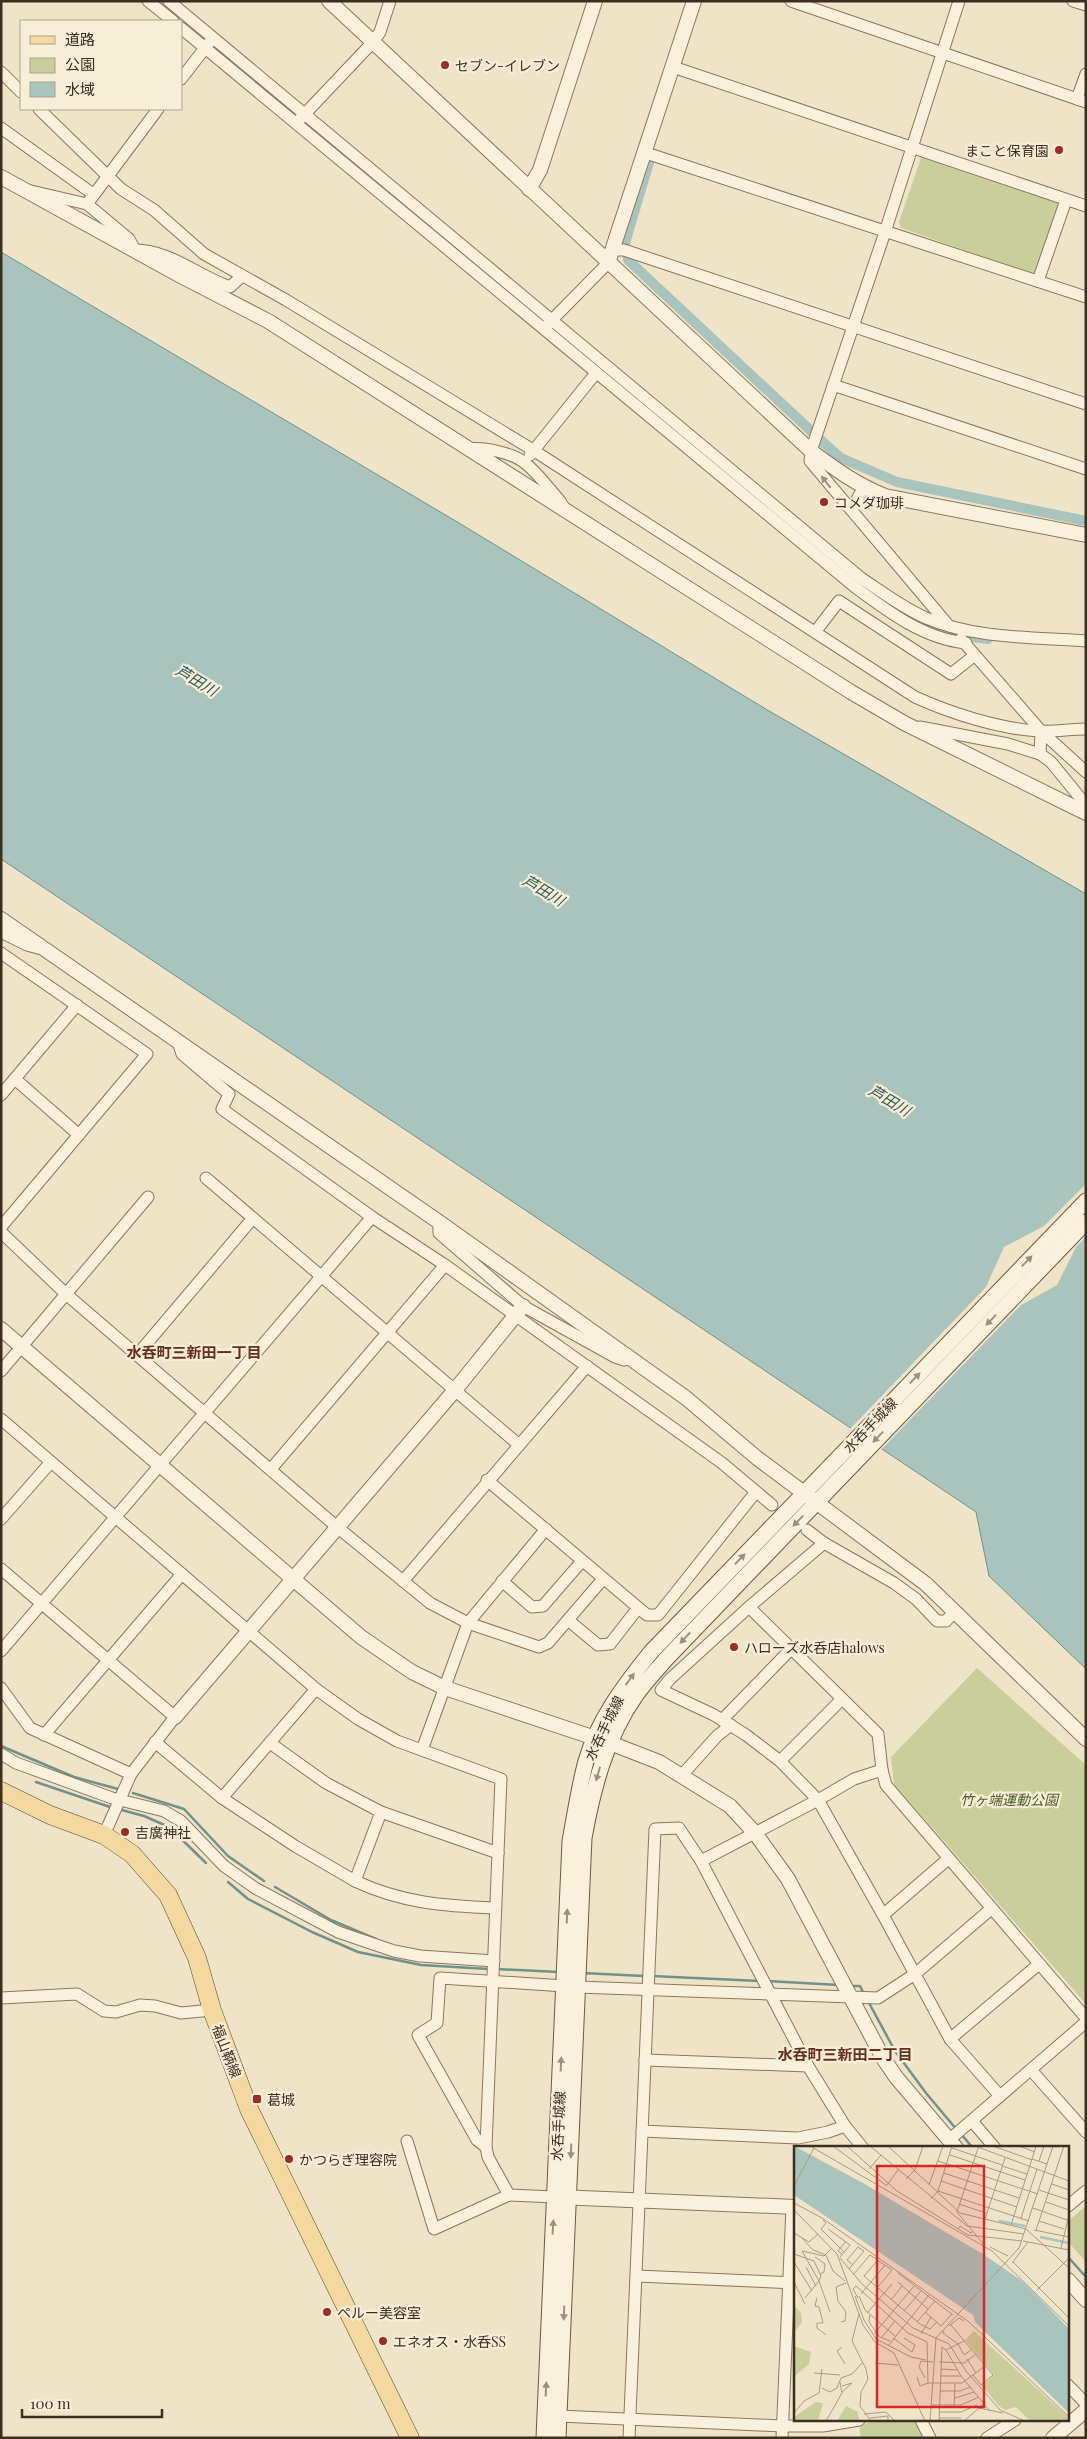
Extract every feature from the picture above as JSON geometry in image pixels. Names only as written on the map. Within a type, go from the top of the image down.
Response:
[{"type":"main road","name":"水呑手城線","points":[[558,2438],[562,2198],[571,1977],[584,1838],[603,1741],[636,1695],[666,1659],[810,1498],[1086,1201]]},
{"type":"main road","name":"水呑手城線","points":[[826,1481],[1086,1222]]},
{"type":"main road","name":"福山鞆線","points":[[1,1791],[50,1814],[104,1835],[132,1854],[168,1895],[197,1958],[212,2010],[249,2109],[410,2438]]},
{"type":"main road","name":"水呑手城線","points":[[544,2438],[562,2198]]},
{"type":"street","points":[[148,1],[171,20]]},
{"type":"street","points":[[169,1],[209,44],[547,325],[861,578],[909,610],[950,628],[991,634],[1086,641]]},
{"type":"street","points":[[329,1],[529,188],[611,256],[811,451],[839,472],[864,487],[885,496],[1086,535]]},
{"type":"street","points":[[299,119],[373,42],[380,32],[390,1]]},
{"type":"street","points":[[529,188],[540,170],[595,1]]},
{"type":"street","points":[[611,256],[694,1]]},
{"type":"street","points":[[791,1],[1081,100],[1086,74]]},
{"type":"street","points":[[959,1],[885,232],[811,451],[810,461],[850,510],[904,570],[950,628],[964,641],[1040,731],[1086,772]]},
{"type":"street","points":[[1073,1],[1086,6]]},
{"type":"street","points":[[182,29],[209,44]]},
{"type":"street","points":[[182,78],[209,44]]},
{"type":"street","points":[[673,67],[1086,206]]},
{"type":"street","points":[[1,72],[20,91]]},
{"type":"street","points":[[40,110],[121,189],[154,210],[204,254],[286,300],[533,450],[915,697],[935,706],[986,721],[1040,731],[1086,730]]},
{"type":"street","points":[[26,191],[36,191],[77,203],[90,199],[107,174],[157,110]]},
{"type":"street","points":[[1,128],[90,199],[129,239],[135,250]]},
{"type":"street","points":[[646,153],[1086,297]]},
{"type":"street","points":[[1,177],[268,321],[467,450],[851,692],[904,723],[1086,813]]},
{"type":"street","points":[[1038,281],[1066,200]]},
{"type":"street","points":[[135,250],[148,250],[179,261],[230,287],[242,276]]},
{"type":"street","points":[[547,325],[611,256],[624,250],[1086,404]]},
{"type":"street","points":[[547,325],[596,373],[771,518],[891,614],[931,634],[953,642],[964,641]]},
{"type":"street","points":[[525,463],[533,450],[596,373]]},
{"type":"street","points":[[833,385],[1086,469]]},
{"type":"street","points":[[467,450],[478,448],[513,457],[525,463],[560,500],[565,511]]},
{"type":"street","points":[[850,510],[864,487]]},
{"type":"street","points":[[816,632],[839,601],[951,674],[975,655]]},
{"type":"street","points":[[904,723],[1008,744],[1040,754],[1051,762],[1086,805]]},
{"type":"street","points":[[1040,731],[1040,754]]},
{"type":"street","points":[[1,919],[439,1222],[686,1398],[757,1458],[926,1584],[1086,1739]]},
{"type":"street","points":[[1,932],[27,945],[42,947]]},
{"type":"street","points":[[1,1227],[147,1054],[2,954]]},
{"type":"street","points":[[1,1095],[77,1005]]},
{"type":"street","points":[[178,1042],[182,1054],[229,1094],[222,1109],[372,1217],[520,1311],[615,1357],[624,1360],[632,1358]]},
{"type":"street","points":[[15,1079],[79,1135]]},
{"type":"street","points":[[206,1178],[518,1444]]},
{"type":"street","points":[[1,1371],[148,1197]]},
{"type":"street","points":[[1,1651],[372,1217]]},
{"type":"street","points":[[137,1355],[253,1218]]},
{"type":"street","points":[[439,1222],[439,1232],[520,1311],[587,1366],[722,1463],[755,1493],[772,1505]]},
{"type":"street","points":[[1,1232],[66,1294],[271,1469],[337,1528],[430,1603],[468,1622],[539,1647],[548,1643],[603,1578]]},
{"type":"street","points":[[271,1469],[445,1265]]},
{"type":"street","points":[[104,1835],[130,1774],[155,1742],[520,1311]]},
{"type":"street","points":[[1,1329],[361,1637],[412,1672],[445,1688],[603,1741],[659,1762],[730,1806],[755,1832],[788,1879],[852,1996],[883,2058],[896,2078],[950,2143],[968,2124],[1086,2022]]},
{"type":"street","points":[[403,1581],[518,1444],[587,1366]]},
{"type":"street","points":[[1,1419],[316,1689],[358,1719],[397,1741],[501,1779],[486,2147],[488,2156],[509,2195]]},
{"type":"street","points":[[1,1519],[51,1462]]},
{"type":"street","points":[[488,1480],[647,1615],[658,1615],[755,1493]]},
{"type":"street","points":[[422,1750],[468,1622],[546,1530]]},
{"type":"street","points":[[807,1530],[824,1543],[894,1583],[916,1598],[937,1621],[946,1621],[954,1612]]},
{"type":"street","points":[[824,1543],[749,1607],[661,1690],[727,1722],[780,1761],[818,1800],[950,2039],[1000,2096]]},
{"type":"street","points":[[502,1582],[532,1608],[544,1606],[582,1561]]},
{"type":"street","points":[[1,1569],[175,1717]]},
{"type":"street","points":[[44,1735],[182,1574]]},
{"type":"street","points":[[749,1607],[878,1734],[882,1770],[886,1785],[1086,2018]]},
{"type":"street","points":[[568,1620],[598,1645],[610,1644],[638,1608]]},
{"type":"street","points":[[682,1775],[790,1649]]},
{"type":"street","points":[[1,1688],[30,1728],[130,1774]]},
{"type":"street","points":[[222,1798],[316,1689]]},
{"type":"street","points":[[780,1761],[842,1699]]},
{"type":"street","points":[[155,1742],[222,1798],[295,1846],[355,1881],[376,1891],[435,1906],[495,1908]]},
{"type":"street","points":[[270,1743],[326,1783],[381,1812],[498,1853]]},
{"type":"street","points":[[1,1754],[116,1806],[164,1811],[181,1821],[224,1866],[255,1888],[338,1932],[366,1942],[420,1956],[494,1962]]},
{"type":"street","points":[[700,1861],[818,1800],[854,1779],[882,1770]]},
{"type":"street","points":[[355,1881],[381,1812]]},
{"type":"street","points":[[629,2438],[638,2276],[642,2131],[655,1829],[679,1828],[700,1861],[808,2066],[845,2126],[861,2146]]},
{"type":"street","points":[[883,1915],[948,1859]]},
{"type":"street","points":[[486,2147],[477,2140],[418,2035],[437,2023],[440,1978],[571,1977],[766,1985],[878,1998],[915,1974],[991,1909]]},
{"type":"street","points":[[950,2039],[1039,1964]]},
{"type":"street","points":[[1,1998],[77,1994],[104,2011],[116,2012],[140,2005],[155,2006],[181,2013],[212,2010]]},
{"type":"street","points":[[645,2060],[808,2066]]},
{"type":"street","points":[[1031,2070],[1086,2132]]},
{"type":"street","points":[[968,2124],[993,2146]]},
{"type":"street","points":[[642,2131],[798,2138],[828,2132],[845,2126]]},
{"type":"street","points":[[407,2141],[434,2229],[509,2195],[794,2207],[791,2355],[782,2438]]},
{"type":"street","points":[[1070,2204],[1086,2191]]},
{"type":"street","points":[[638,2276],[793,2283]]},
{"type":"street","points":[[1070,2282],[1086,2300]]},
{"type":"street","points":[[1070,2387],[1086,2404]]},
{"type":"street","points":[[1053,2438],[1086,2410]]},
{"type":"street","points":[[559,2416],[782,2426],[823,2426],[847,2422]]},
{"type":"street","points":[[922,2422],[930,2438]]},
{"type":"street","points":[[986,2438],[1012,2422]]},
{"type":"green space","points":[[923,152],[1063,200],[1036,275],[901,228],[899,222]]},
{"type":"green space","name":"竹ヶ端運動公園","points":[[977,1668],[1086,1765],[1086,2004],[894,1784],[891,1757]]},
{"type":"green space","points":[[1086,2206],[1086,2262],[1070,2244],[1070,2219]]},
{"type":"green space","points":[[870,2422],[916,2422],[924,2438],[861,2438],[859,2426]]},
{"type":"water","name":"芦田川","points":[[1,252],[459,523],[764,708],[1086,894],[1086,1669],[989,1576],[976,1512],[1,859]]},
{"type":"pier","points":[[1086,1184],[1086,1237],[1076,1247],[1057,1285],[1021,1305],[880,1451],[849,1430],[986,1287],[1004,1247],[1044,1226]]},
{"type":"waterway","points":[[158,1],[181,20]]},
{"type":"waterway","points":[[182,21],[282,105]]},
{"type":"waterway","points":[[650,159],[625,243],[628,260],[841,458],[897,482],[1086,521]]},
{"type":"waterway","points":[[891,607],[914,620],[950,633],[988,639]]},
{"type":"waterway","points":[[1,1746],[74,1777],[118,1789]]},
{"type":"waterway","points":[[36,1782],[113,1808]]},
{"type":"waterway","points":[[133,1793],[184,1809],[228,1856],[264,1881]]},
{"type":"waterway","points":[[118,1809],[144,1816],[169,1827],[206,1863]]},
{"type":"waterway","points":[[228,1882],[248,1899],[312,1932],[358,1952],[421,1965],[489,1969]]},
{"type":"waterway","points":[[275,1887],[331,1920],[376,1939]]},
{"type":"waterway","points":[[497,1969],[559,1972]]},
{"type":"waterway","points":[[582,1973],[644,1976]]},
{"type":"waterway","points":[[652,1976],[759,1981]]},
{"type":"waterway","points":[[767,1981],[839,1985]]},
{"type":"waterway","points":[[849,1986],[860,1986],[864,1994]]},
{"type":"waterway","points":[[868,2001],[895,2051],[926,2093],[957,2130]]},
{"type":"waterway","points":[[961,2134],[971,2146]]},
{"type":"waterway","points":[[1070,2259],[1086,2277]]},
{"type":"place","name":"セブン-イレブン","points":[[445,65]]},
{"type":"place","name":"まこと保育園","points":[[1059,150]]},
{"type":"place","name":"コメダ珈琲","points":[[824,502]]},
{"type":"place","name":"ハローズ水呑店halows","points":[[734,1647]]},
{"type":"place","name":"吉廣神社","points":[[125,1832]]},
{"type":"place","name":"葛城","points":[[257,2099]]},
{"type":"place","name":"かつらぎ理容院","points":[[289,2159]]},
{"type":"place","name":"ペルー美容室","points":[[327,2312]]},
{"type":"place","name":"エネオス・水呑SS","points":[[383,2341]]},
{"type":"district","name":"水呑町三新田一丁目","points":[[194,1352]]},
{"type":"district","name":"水呑町三新田二丁目","points":[[845,2054]]}]
